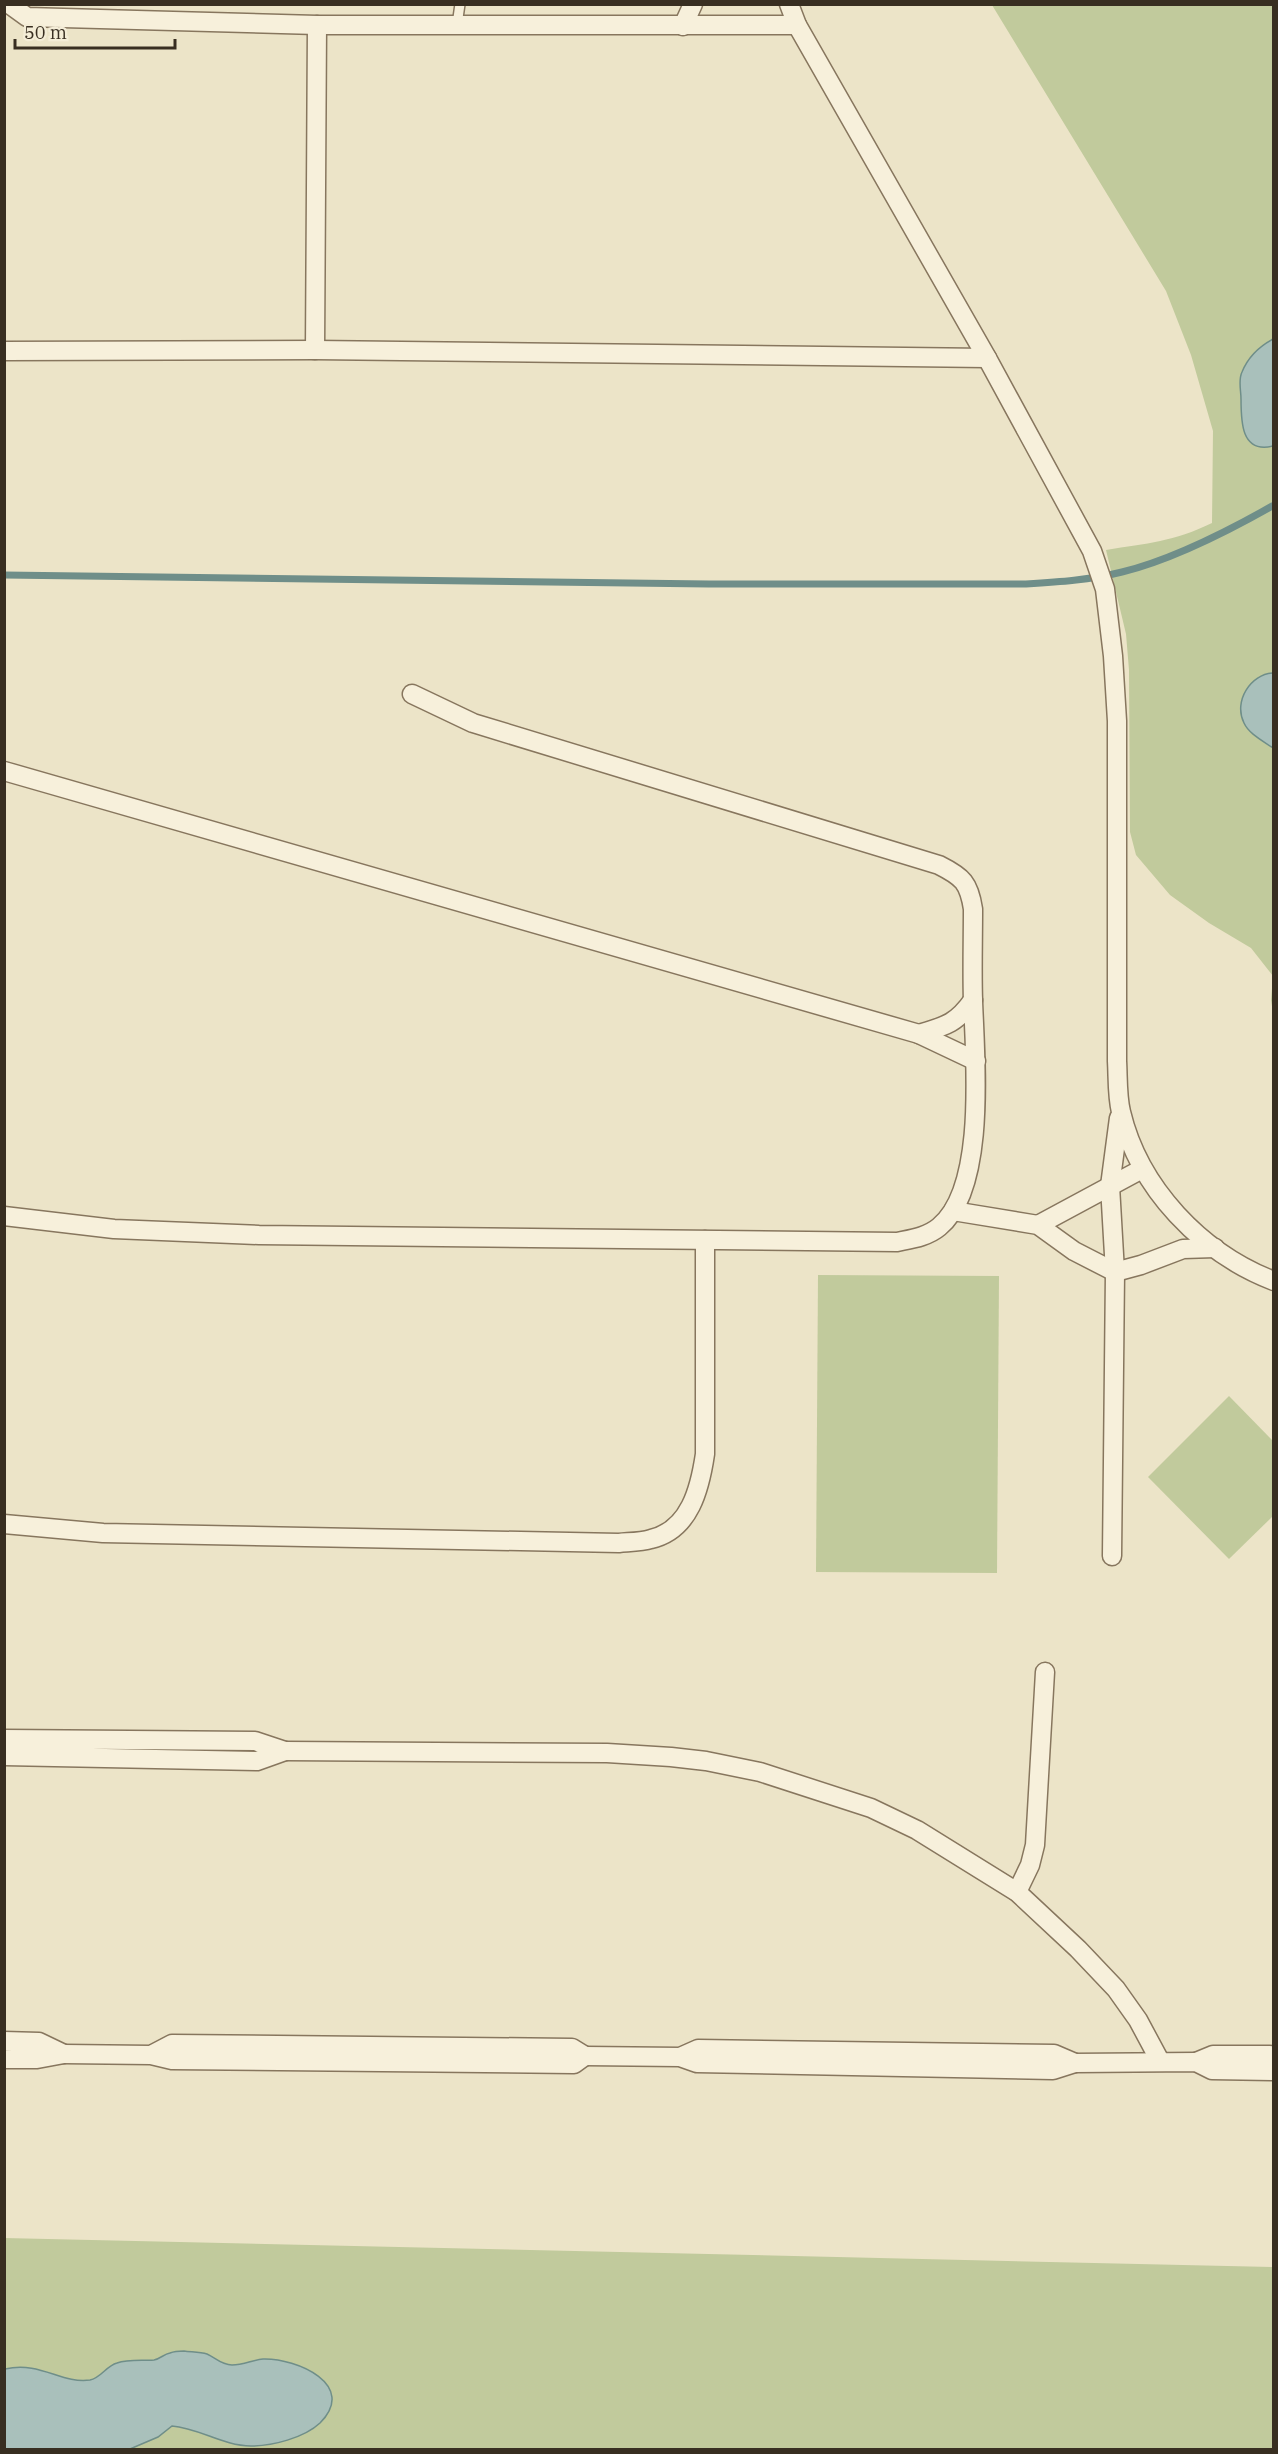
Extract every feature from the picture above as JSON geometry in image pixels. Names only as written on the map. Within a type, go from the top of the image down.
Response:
[{"type":"street","points":[[9,4],[27,17]]},
{"type":"street","points":[[683,26],[693,4]]},
{"type":"street","points":[[789,4],[797,25],[987,358],[1092,551],[1105,589],[1112,646],[1117,721],[1117,1061],[1120,1110],[1110,1186],[1115,1272],[1112,1556]]},
{"type":"street","points":[[4,17],[317,25],[797,25]]},
{"type":"street","points":[[315,351],[317,25]]},
{"type":"street","points":[[4,351],[315,351],[987,358]]},
{"type":"street","points":[[4,1216],[114,1228],[248,1235],[897,1242],[921,1237],[939,1228],[953,1211],[968,1174],[971,1155],[976,1061],[973,909],[967,885],[955,873],[939,865],[473,723],[412,694]]},
{"type":"street","points":[[4,771],[919,1034],[976,1061]]},
{"type":"street","points":[[919,1034],[949,1024],[962,1016],[973,1000]]},
{"type":"street","points":[[1120,1110],[1130,1144],[1142,1170],[1171,1208],[1215,1248],[1246,1268],[1274,1281]]},
{"type":"street","points":[[1038,1225],[1142,1170]]},
{"type":"street","points":[[953,1211],[1038,1225],[1074,1251],[1115,1272],[1184,1249],[1215,1248]]},
{"type":"street","points":[[4,1524],[103,1533],[190,1536],[619,1543],[652,1539],[671,1530],[685,1518],[701,1481],[705,1454],[705,1240]]},
{"type":"street","points":[[1017,1892],[1030,1864],[1035,1845],[1045,1672]]},
{"type":"street","points":[[4,1738],[255,1741],[285,1751],[607,1753],[706,1761],[760,1773],[871,1808],[917,1830],[1017,1892],[1078,1949],[1116,1989],[1138,2020],[1160,2061]]},
{"type":"street","points":[[144,1740],[144,1758]]},
{"type":"street","points":[[4,1756],[257,1761],[285,1751]]},
{"type":"street","points":[[4,2041],[39,2042],[64,2054]]},
{"type":"street","points":[[4,2059],[36,2059],[64,2054],[151,2055],[172,2060],[421,2055],[572,2048],[585,2056],[680,2057],[698,2049],[924,2060],[1054,2054],[1075,2063],[1196,2062],[1212,2070],[1274,2071]]},
{"type":"street","points":[[1196,2062],[1212,2055],[1270,2055],[1274,2057]]},
{"type":"lane","points":[[457,25],[460,4]]},
{"type":"green space","points":[[992,5],[1273,5],[1273,976],[1251,948],[1209,923],[1170,895],[1136,855],[1130,832],[1129,670],[1126,634],[1106,550],[1172,538],[1212,523],[1213,431],[1191,355],[1166,291]]},
{"type":"green space","points":[[1273,976],[1273,1013],[1271,1000]]},
{"type":"green space","points":[[818,1275],[999,1276],[997,1573],[816,1572]]},
{"type":"green space","points":[[1229,1396],[1273,1441],[1274,1515],[1229,1559],[1148,1477]]},
{"type":"green space","points":[[4,2238],[1273,2267],[1273,2449],[5,2449]]},
{"type":"water","points":[[1273,339],[1273,446],[1262,447],[1254,445],[1245,434],[1240,378],[1251,357]]},
{"type":"water","points":[[1274,673],[1273,748],[1249,731],[1241,715],[1241,706],[1251,683]]},
{"type":"water","points":[[176,2351],[207,2354],[228,2365],[263,2359],[292,2363],[318,2376],[328,2386],[332,2397],[330,2409],[320,2423],[305,2433],[278,2443],[259,2446],[231,2443],[182,2427],[172,2426],[158,2437],[130,2449],[5,2449],[5,2369],[29,2368],[70,2379],[90,2380],[117,2363],[154,2360]]},
{"type":"waterway","points":[[4,575],[709,584],[1026,584],[1086,579],[1141,567],[1200,543],[1274,505]]}]
